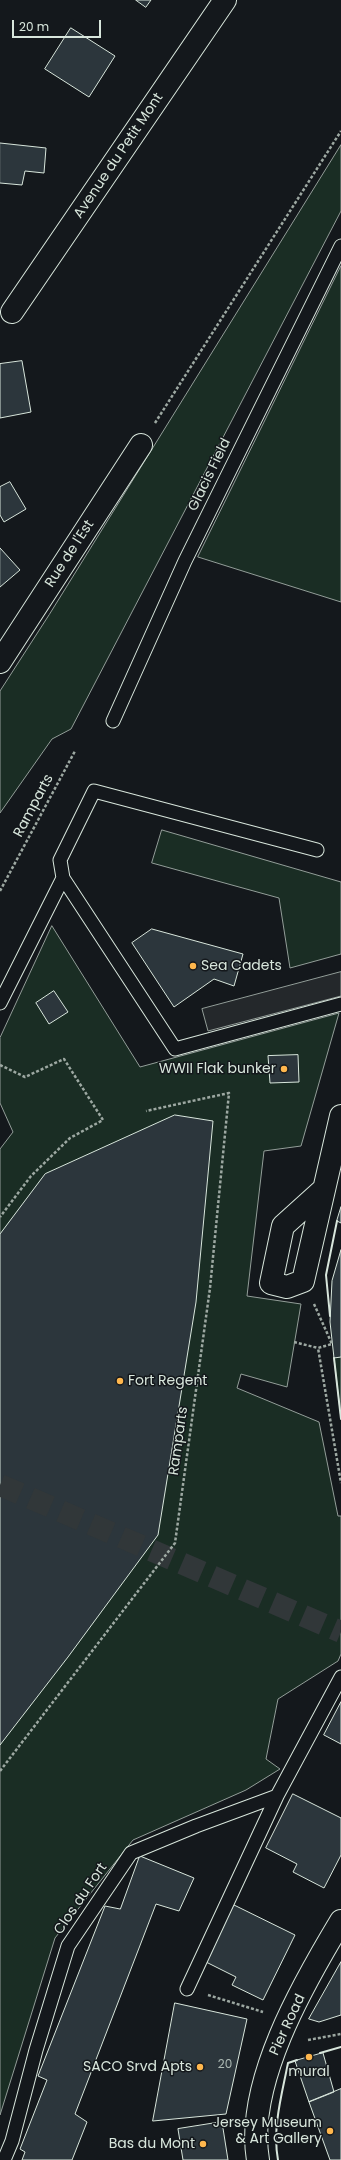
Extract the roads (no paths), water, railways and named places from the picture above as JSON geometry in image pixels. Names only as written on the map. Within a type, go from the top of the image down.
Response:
[{"type":"street","name":"Avenue du Petit Mont","points":[[12,312],[225,0]]},
{"type":"street","name":"Rue de l'Est","points":[[0,662],[140,445]]},
{"type":"street","points":[[324,1189],[283,1226],[271,1282],[288,1287],[303,1281],[341,1116]]},
{"type":"street","name":"Pier Road","points":[[258,2160],[256,2149],[259,2107],[275,2046],[341,1921]]},
{"type":"lane","name":"Glacis Field","points":[[113,721],[185,560],[341,246]]},
{"type":"lane","points":[[318,850],[94,791],[60,860],[62,878],[175,1049],[341,1004]]},
{"type":"lane","points":[[0,1003],[62,878]]},
{"type":"lane","points":[[187,1989],[277,1796],[341,1676]]},
{"type":"lane","name":"Clos du Fort","points":[[4,2160],[12,2141],[36,2050],[68,1946],[131,1853],[196,1826],[277,1796]]},
{"type":"tunnel","points":[[0,1485],[341,1632]]},
{"type":"place","name":"Sea Cadets","points":[[193,966]]},
{"type":"place","name":"WWII Flak bunker","points":[[284,1069]]},
{"type":"place","name":"Fort Regent","points":[[120,1381]]},
{"type":"place","name":"mural","points":[[309,2057]]},
{"type":"place","name":"SACO Srvd Apts","points":[[200,2067]]},
{"type":"place","name":"Jersey Museum & Art Gallery","points":[[330,2131]]},
{"type":"place","name":"Bas du Mont","points":[[203,2144]]}]
